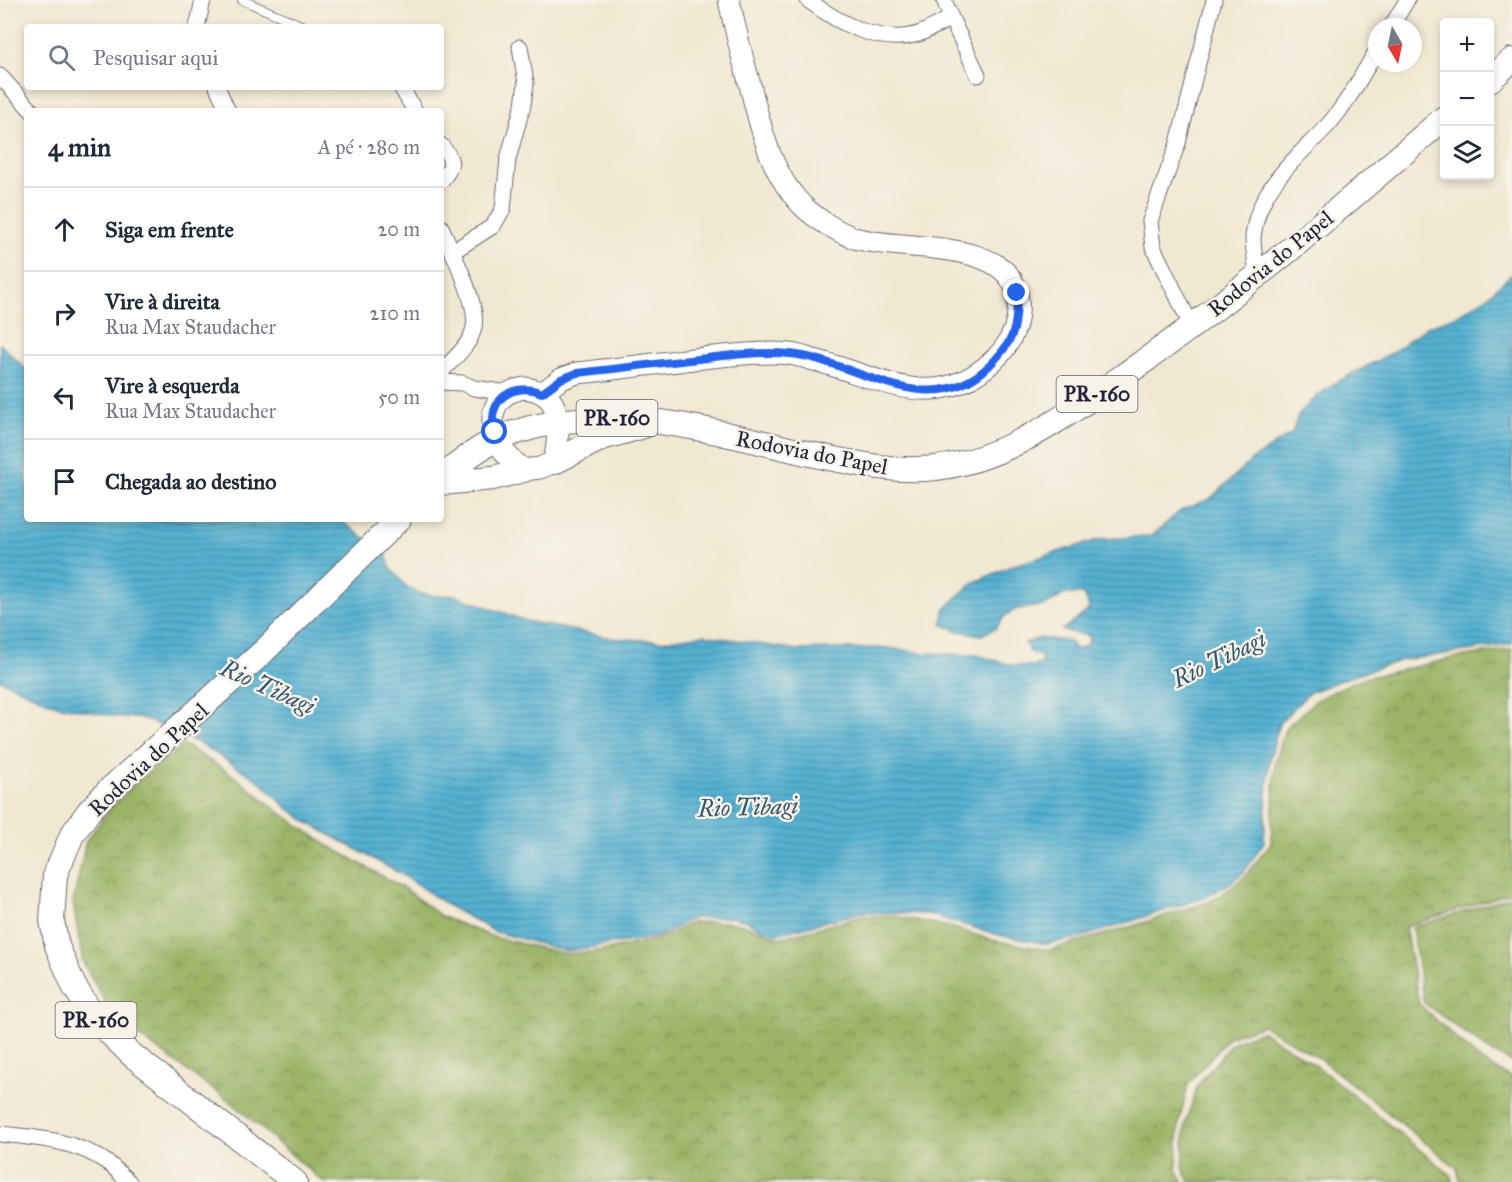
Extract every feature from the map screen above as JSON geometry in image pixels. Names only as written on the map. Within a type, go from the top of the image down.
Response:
[{"type":"main road","points":[[542,393],[561,379],[577,373],[734,354],[791,354],[834,365],[877,381],[927,391],[958,385],[981,374],[1005,350],[1017,323],[1017,293],[1009,276],[995,263],[964,252],[887,244],[855,238],[830,226],[805,208],[786,187],[765,144],[729,0]]},
{"type":"main road","points":[[1494,76],[1512,60]]},
{"type":"main road","name":"Rodovia do Papel","points":[[444,475],[471,454],[498,438],[558,421],[602,417],[676,423],[882,469],[935,468],[977,459],[1020,441],[1064,417],[1192,327],[1440,121]]},
{"type":"main road","points":[[524,470],[502,450],[493,425],[493,411],[499,400],[516,389],[525,388],[542,393],[554,405],[558,421],[558,442],[554,462]]},
{"type":"main road","points":[[444,483],[493,478],[540,468],[602,438],[640,427],[676,423]]},
{"type":"main road","name":"Rodovia do Papel","points":[[295,1182],[132,1055],[95,1019],[74,986],[57,946],[52,921],[55,875],[72,835],[89,811],[109,790],[263,652],[394,524]]},
{"type":"street","points":[[198,24],[203,0]]},
{"type":"street","points":[[808,0],[822,11],[859,30],[896,38],[920,33],[951,18]]},
{"type":"street","points":[[944,0],[978,75]]},
{"type":"street","points":[[1192,327],[1153,248],[1150,221],[1178,143],[1214,0]]},
{"type":"street","points":[[1396,18],[1407,0]]},
{"type":"street","points":[[452,252],[493,226],[503,209],[508,159],[523,105],[526,83],[520,46]]},
{"type":"street","points":[[1257,274],[1253,239],[1257,216],[1265,195],[1279,175],[1328,124],[1368,64]]},
{"type":"street","points":[[0,76],[29,108]]},
{"type":"street","points":[[218,90],[227,108]]},
{"type":"street","points":[[403,90],[413,108]]},
{"type":"street","points":[[444,150],[452,162],[451,168],[444,177]]},
{"type":"street","points":[[444,234],[466,284],[473,311],[474,327],[468,342],[444,369]]},
{"type":"street","points":[[444,382],[462,383],[474,388],[508,393]]},
{"type":"street","points":[[474,388],[493,411]]},
{"type":"street","points":[[0,1134],[46,1139],[78,1146],[108,1163],[129,1182]]},
{"type":"lane","points":[[242,0],[299,24]]},
{"type":"green space","points":[[1512,649],[1512,892],[1405,927],[1419,1004],[1481,1061],[1512,1078],[1512,1182],[1460,1182],[1457,1168],[1319,1058],[1263,1025],[1229,1037],[1188,1084],[1179,1123],[1177,1169],[1183,1182],[323,1182],[232,1103],[115,1019],[83,963],[73,903],[86,841],[109,810],[137,781],[184,745],[230,773],[278,811],[327,845],[405,889],[442,917],[493,937],[566,954],[607,950],[658,939],[693,922],[729,922],[745,925],[780,938],[863,916],[895,916],[950,927],[992,940],[1049,950],[1211,901],[1246,875],[1271,843],[1275,764],[1285,729],[1316,700],[1357,680],[1458,657]]},
{"type":"green space","points":[[1512,896],[1512,1063],[1489,1050],[1424,1003],[1412,928]]},
{"type":"green space","points":[[1262,1031],[1317,1066],[1452,1176],[1452,1182],[1190,1182],[1183,1168],[1185,1125],[1198,1084],[1233,1042]]},
{"type":"water","name":"Rio Tibagi","points":[[1512,274],[1512,644],[1403,660],[1310,692],[1279,723],[1269,764],[1264,842],[1244,872],[1206,897],[1082,937],[1047,944],[999,935],[928,914],[862,912],[778,934],[761,929],[748,921],[730,917],[693,918],[657,937],[566,951],[496,932],[452,908],[401,874],[309,823],[286,807],[261,782],[199,743],[145,719],[114,716],[56,705],[0,680],[0,344],[24,367],[24,522],[342,522],[386,553],[390,568],[406,586],[419,593],[436,596],[454,595],[526,621],[612,638],[660,641],[704,635],[796,650],[888,648],[923,653],[976,655],[1012,665],[1030,666],[1042,664],[1041,656],[1030,652],[1025,643],[1040,638],[1069,641],[1076,650],[1087,645],[1090,636],[1062,630],[1089,609],[1087,600],[1082,594],[1065,594],[1045,606],[1016,609],[1005,616],[996,628],[981,635],[959,631],[942,624],[944,610],[971,584],[1011,566],[1101,539],[1152,536],[1180,511],[1210,499],[1253,459],[1292,433],[1298,416],[1312,400],[1335,383],[1390,354],[1427,327],[1458,315],[1486,298]]},
{"type":"route","points":[[495,432],[493,411],[503,396],[516,389],[534,389],[542,393],[561,379],[577,373],[734,354],[791,354],[834,365],[899,387],[927,391],[958,385],[981,374],[1005,350],[1017,323],[1017,293]]}]
